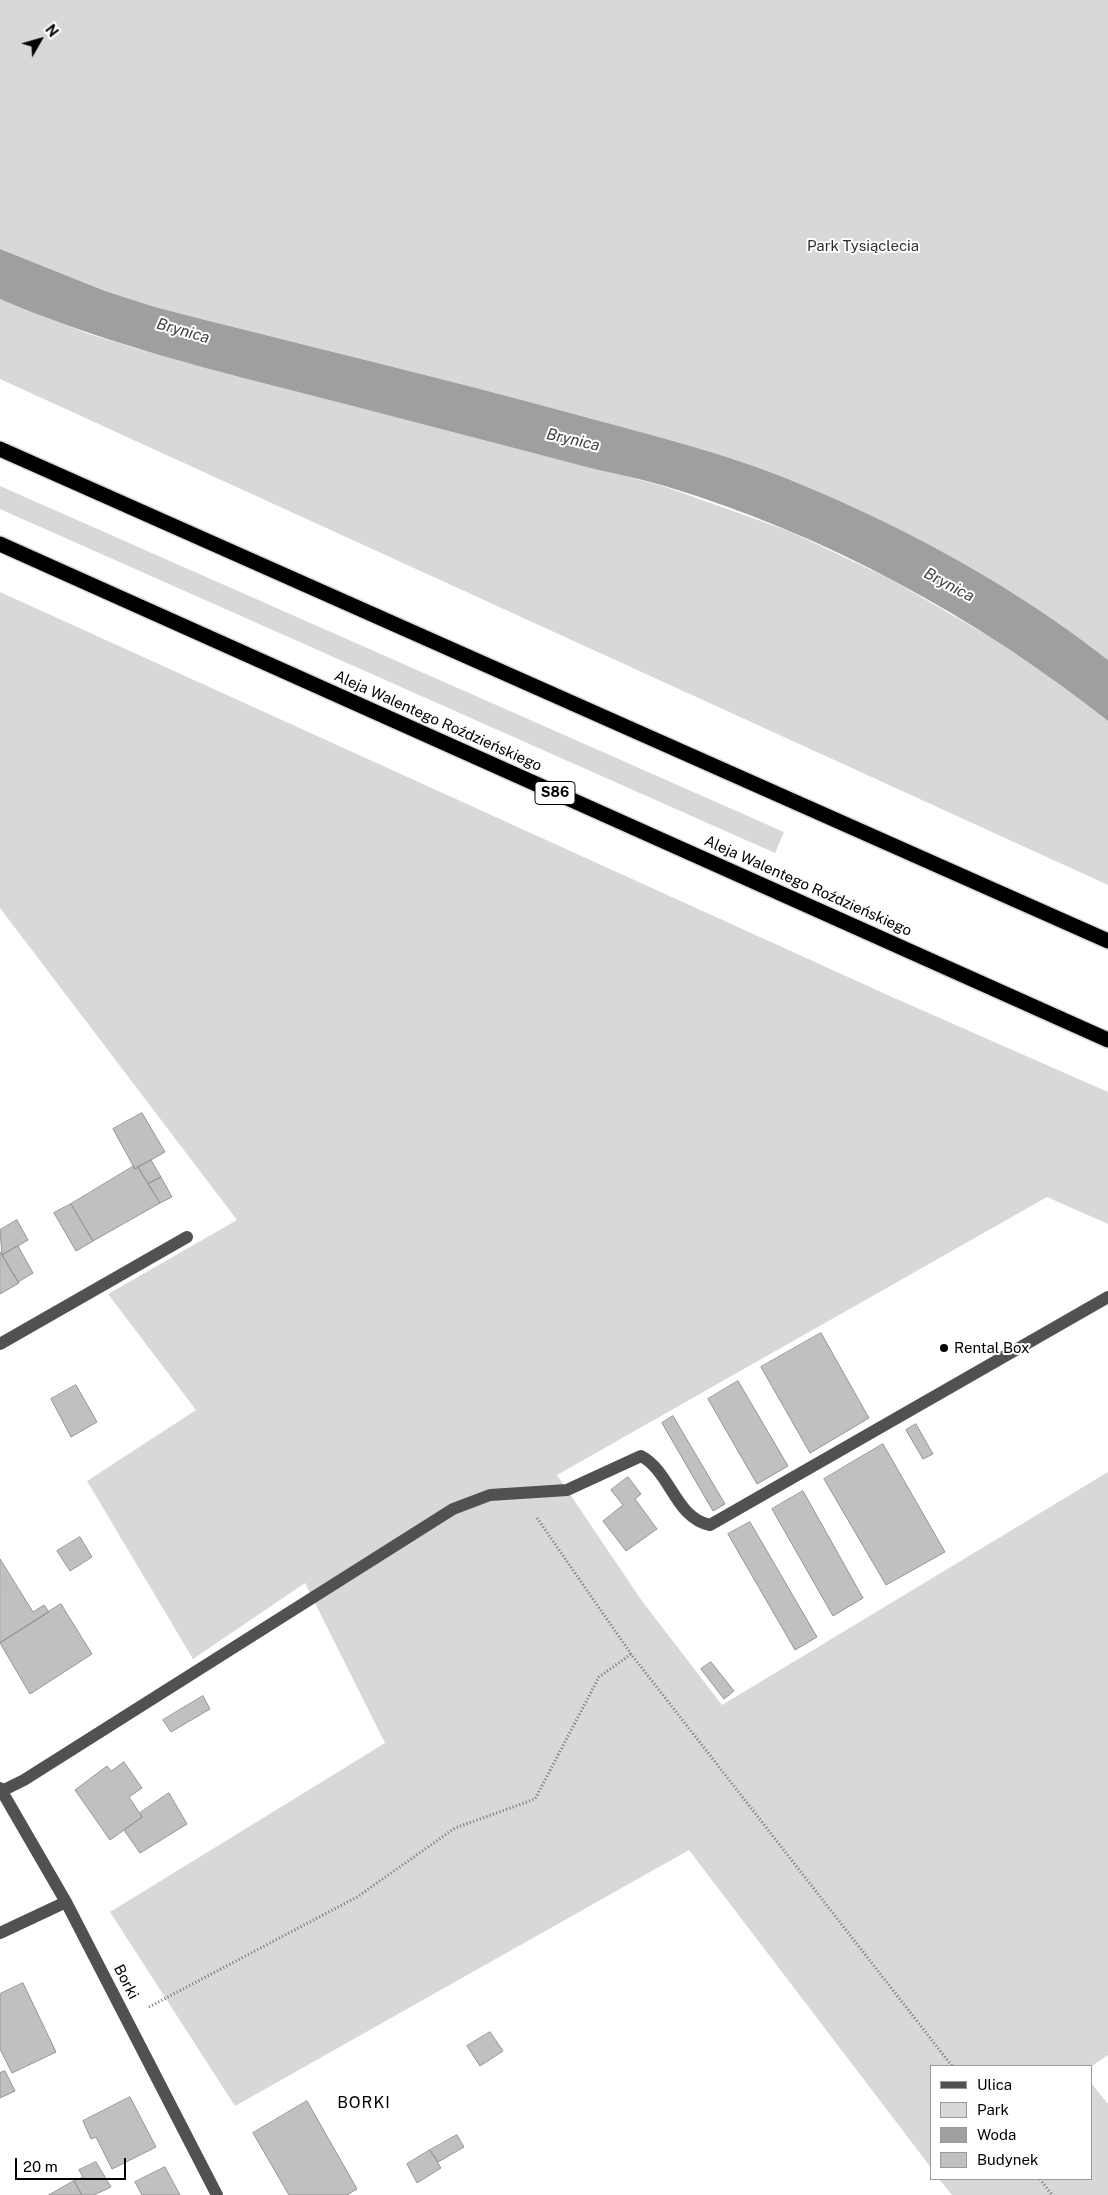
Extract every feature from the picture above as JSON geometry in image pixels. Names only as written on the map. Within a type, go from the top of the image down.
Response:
[{"type":"highway","points":[[0,448],[1108,941]]},
{"type":"highway","name":"Aleja Walentego Roździeńskiego","points":[[1,545],[1108,1040]]},
{"type":"street","points":[[0,1344],[187,1237]]},
{"type":"street","points":[[1,1790],[24,1780],[454,1510],[490,1495],[567,1490],[641,1456],[652,1462],[679,1502],[696,1522],[710,1524],[1108,1297]]},
{"type":"street","name":"Borki","points":[[1,1790],[66,1902],[217,2195]]},
{"type":"street","points":[[0,1933],[66,1902]]},
{"type":"path","points":[[526,1493],[528,1505],[630,1654],[951,2065]]},
{"type":"path","points":[[126,2018],[357,1898],[455,1828],[535,1799],[600,1677],[630,1654]]},
{"type":"path","points":[[1041,2180],[1052,2195]]},
{"type":"green space","name":"Park Tysiąclecia","points":[[0,0],[1108,0],[1108,660],[1036,608],[921,540],[841,501],[772,473],[688,445],[574,414],[155,307],[105,291],[0,249]]},
{"type":"green space","points":[[0,299],[89,334],[138,349],[663,486],[789,531],[890,579],[992,638],[1049,676],[1108,721],[1108,885],[0,379]]},
{"type":"green space","points":[[0,486],[784,832],[775,853],[0,509]]},
{"type":"green space","points":[[0,592],[892,997],[1108,1092],[1108,1224],[1047,1197],[557,1475],[642,1601],[722,1705],[1108,1472],[1108,2055],[1093,2065],[930,2065],[930,2166],[689,1850],[235,2106],[110,1912],[385,1743],[305,1583],[193,1659],[87,1481],[196,1410],[108,1294],[237,1220],[0,908]]},
{"type":"green space","points":[[1093,2085],[1108,2104],[1108,2195],[952,2195],[940,2180],[1093,2180]]},
{"type":"water","name":"Brynica","points":[[0,249],[105,291],[155,307],[469,386],[660,437],[745,463],[841,501],[921,540],[998,584],[1073,633],[1108,660],[1108,721],[1058,683],[953,614],[841,554],[783,528],[725,506],[645,480],[583,466],[205,368],[67,325],[0,299]]},
{"type":"building","points":[[142,1113],[165,1152],[135,1169],[113,1129]]},
{"type":"building","points":[[151,1160],[161,1177],[148,1184],[138,1167]]},
{"type":"building","points":[[134,1166],[135,1169],[138,1167],[160,1203],[93,1241],[71,1204]]},
{"type":"building","points":[[161,1177],[172,1197],[160,1203],[148,1184]]},
{"type":"building","points":[[71,1204],[93,1241],[76,1251],[54,1213]]},
{"type":"building","points":[[17,1220],[28,1240],[2,1255],[0,1230]]},
{"type":"building","points":[[18,1246],[33,1273],[18,1282],[2,1255]]},
{"type":"building","points":[[0,1252],[19,1283],[0,1294]]},
{"type":"building","points":[[821,1333],[869,1418],[810,1453],[761,1367]]},
{"type":"building","points":[[738,1381],[788,1466],[757,1484],[708,1399]]},
{"type":"building","points":[[76,1385],[97,1422],[71,1437],[51,1399]]},
{"type":"building","points":[[673,1416],[725,1504],[713,1511],[662,1423]]},
{"type":"building","points":[[916,1424],[933,1454],[923,1459],[906,1430]]},
{"type":"building","points":[[883,1444],[945,1552],[886,1585],[824,1479]]},
{"type":"building","points":[[628,1477],[641,1494],[635,1499],[657,1529],[626,1551],[603,1521],[623,1505],[611,1490]]},
{"type":"building","points":[[803,1491],[863,1598],[833,1616],[772,1509]]},
{"type":"building","points":[[750,1522],[817,1637],[795,1650],[728,1534]]},
{"type":"building","points":[[80,1537],[92,1557],[70,1571],[57,1551]]},
{"type":"building","points":[[0,1559],[33,1612],[44,1605],[49,1612],[0,1643]]},
{"type":"building","points":[[61,1604],[92,1654],[30,1694],[0,1643]]},
{"type":"building","points":[[711,1662],[734,1691],[724,1699],[701,1669]]},
{"type":"building","points":[[203,1696],[210,1709],[171,1732],[163,1720]]},
{"type":"building","points":[[124,1762],[142,1788],[129,1797],[142,1817],[110,1840],[75,1790],[107,1766],[111,1771]]},
{"type":"building","points":[[169,1793],[187,1824],[140,1853],[124,1830],[142,1817],[140,1813]]},
{"type":"building","points":[[23,1983],[56,2052],[12,2073],[0,2049],[0,1994]]},
{"type":"building","points":[[490,2032],[503,2051],[480,2066],[467,2046]]},
{"type":"building","points":[[5,2071],[15,2091],[0,2098],[0,2073]]},
{"type":"building","points":[[130,2097],[156,2147],[112,2169],[96,2137],[91,2139],[83,2121]]},
{"type":"building","points":[[307,2101],[357,2189],[347,2195],[289,2195],[253,2133]]},
{"type":"building","points":[[457,2135],[464,2147],[438,2162],[430,2150]]},
{"type":"building","points":[[430,2150],[441,2168],[417,2183],[407,2164]]},
{"type":"building","points":[[96,2162],[111,2187],[94,2195],[82,2195],[74,2181],[83,2177],[79,2170]]},
{"type":"building","points":[[165,2167],[180,2195],[142,2195],[135,2182]]},
{"type":"building","points":[[74,2181],[82,2195],[49,2195]]},
{"type":"place","name":"Rental Box","points":[[944,1348]]},
{"type":"district","name":"BORKI","points":[[364,2103]]}]
